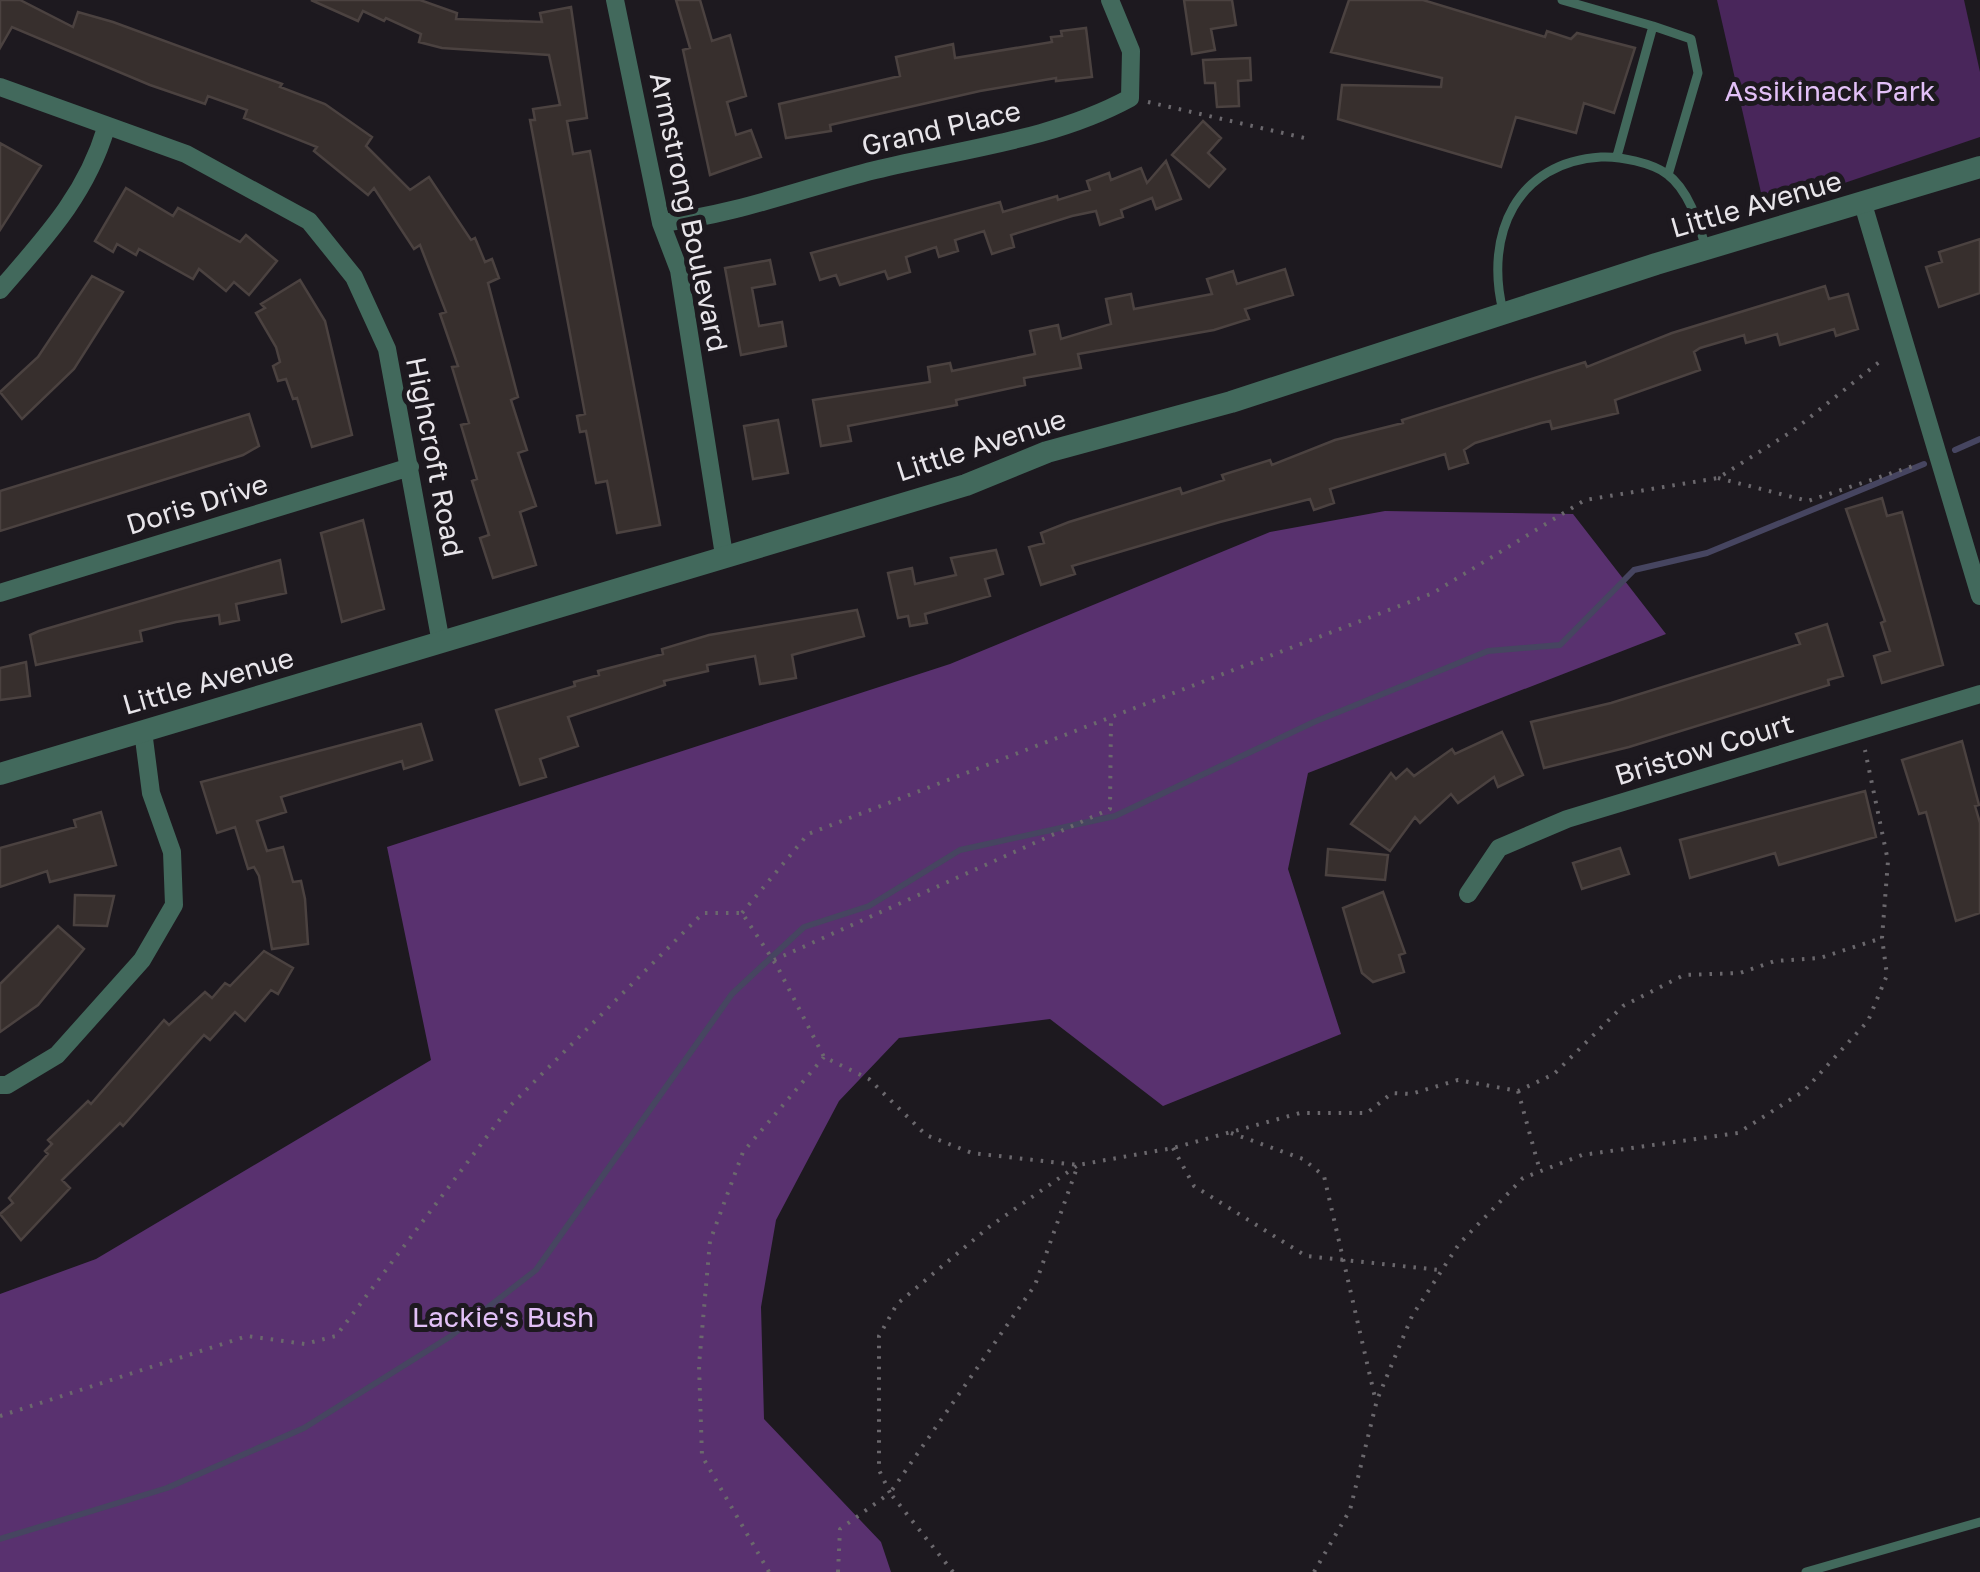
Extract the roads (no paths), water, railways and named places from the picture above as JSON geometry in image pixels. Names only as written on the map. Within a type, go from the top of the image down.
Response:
[{"type":"street","name":"Armstrong Boulevard","points":[[616,0],[661,223],[679,270],[724,555]]},
{"type":"street","name":"Grand Place","points":[[661,223],[711,218],[872,171],[1087,122],[1130,98],[1131,51],[1110,0]]},
{"type":"street","name":"Highcroft Road","points":[[0,86],[106,128],[186,154],[309,221],[354,277],[387,349],[441,643]]},
{"type":"street","points":[[0,290],[55,226],[93,171],[106,128]]},
{"type":"street","name":"Little Avenue","points":[[0,774],[966,485],[1047,452],[1230,402],[1707,250],[1980,168]]},
{"type":"street","points":[[1863,204],[1980,596]]},
{"type":"street","name":"Doris Drive","points":[[0,593],[410,467]]},
{"type":"street","name":"Bristow Court","points":[[1468,894],[1499,848],[1533,834],[1980,694]]},
{"type":"street","points":[[2,1090],[57,1055],[142,960],[174,905],[172,852],[151,793],[143,731]]},
{"type":"lane","points":[[1562,0],[1691,39],[1698,73],[1668,175]]},
{"type":"lane","points":[[1618,156],[1654,26]]},
{"type":"lane","points":[[1504,314],[1495,279],[1510,211],[1533,179],[1569,159],[1618,156],[1668,175],[1697,216],[1707,250]]},
{"type":"lane","points":[[1806,1572],[1980,1522]]},
{"type":"waterway","points":[[1955,450],[1980,439]]},
{"type":"waterway","points":[[0,1539],[167,1488],[304,1428],[451,1336],[536,1270],[732,994],[804,927],[869,906],[960,850],[1115,816],[1314,722],[1488,651],[1560,645],[1634,570],[1707,553],[1924,464]]},
{"type":"park label","name":"Assikinack Park","points":[[1830,91]]},
{"type":"park label","name":"Lackie's Bush","points":[[503,1317]]}]
